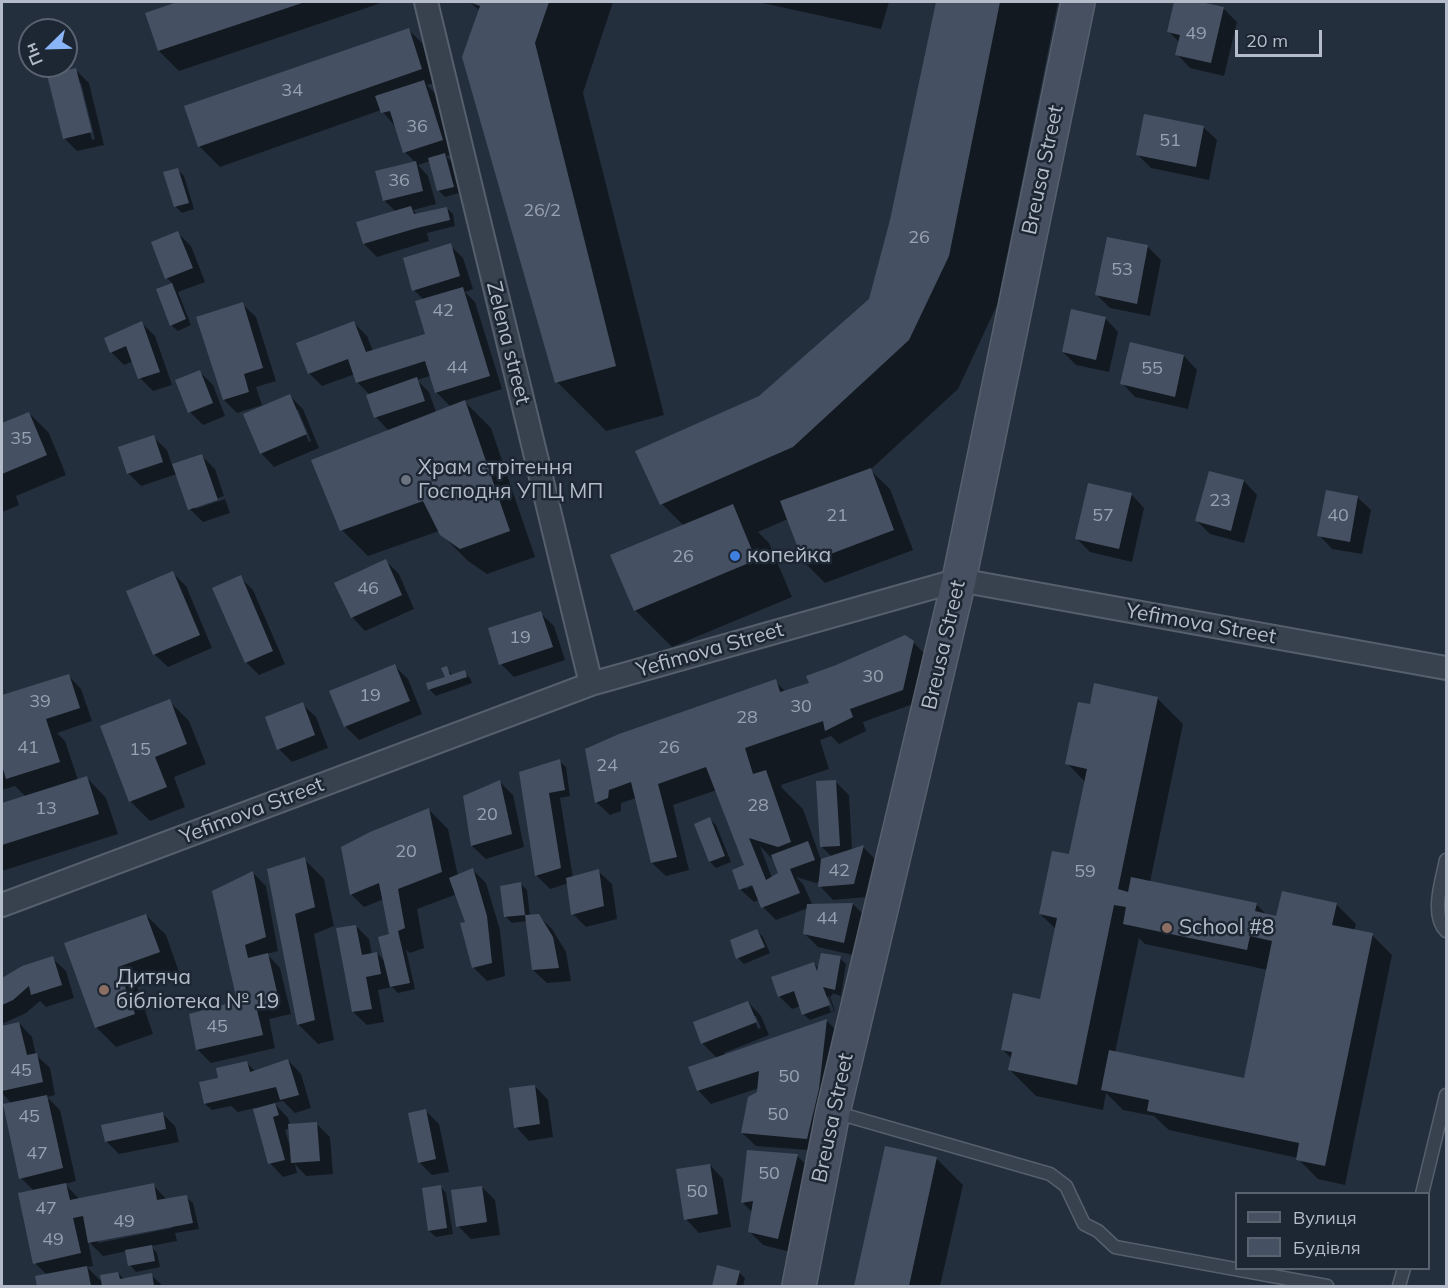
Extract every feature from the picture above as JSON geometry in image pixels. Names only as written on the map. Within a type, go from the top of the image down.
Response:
[{"type":"street","name":"Zelena street","points":[[426,2],[591,684]]},
{"type":"street","name":"Breusa Street","points":[[799,1287],[833,1112],[959,580],[1078,2]]},
{"type":"street","name":"Yefimova Street","points":[[2,905],[591,684],[959,580],[1446,668]]},
{"type":"lane","points":[[1446,860],[1438,901],[1441,926],[1446,931]]},
{"type":"lane","points":[[1422,1192],[1446,1095]]},
{"type":"lane","points":[[833,1112],[1050,1174],[1066,1186],[1084,1224],[1098,1231],[1116,1247],[1235,1269]]},
{"type":"lane","points":[[1238,1270],[1328,1287]]},
{"type":"lane","points":[[1399,1287],[1404,1270]]},
{"type":"building","points":[[177,2],[305,2],[158,51],[145,13]]},
{"type":"building","points":[[469,2],[549,2],[535,43],[616,366],[555,383],[462,57],[480,6]]},
{"type":"building","points":[[936,2],[1000,2],[949,256],[909,340],[793,447],[660,505],[635,451],[759,396],[869,299],[890,220]]},
{"type":"building","points":[[1174,2],[1201,2],[1224,7],[1211,63],[1175,55],[1180,35],[1167,32]]},
{"type":"building","points":[[409,28],[422,69],[198,147],[184,106]]},
{"type":"building","points":[[78,76],[92,132],[63,139],[48,78],[78,78]]},
{"type":"building","points":[[424,80],[443,140],[403,153],[390,111],[381,113],[375,96]]},
{"type":"building","points":[[1144,114],[1204,126],[1196,167],[1136,155]]},
{"type":"building","points":[[445,153],[454,187],[437,191],[428,158]]},
{"type":"building","points":[[416,161],[423,191],[383,201],[375,171]]},
{"type":"building","points":[[178,168],[189,203],[174,207],[163,172]]},
{"type":"building","points":[[411,206],[414,214],[447,207],[450,220],[363,244],[356,222]]},
{"type":"building","points":[[178,231],[193,268],[165,279],[151,242]]},
{"type":"building","points":[[1107,237],[1148,245],[1137,304],[1095,295]]},
{"type":"building","points":[[451,243],[460,276],[412,291],[403,258]]},
{"type":"building","points":[[172,283],[186,319],[170,326],[156,289]]},
{"type":"building","points":[[463,287],[490,376],[435,393],[425,361],[356,383],[348,359],[308,374],[296,343],[354,321],[366,352],[425,334],[415,301]]},
{"type":"building","points":[[243,302],[263,368],[244,374],[249,392],[223,400],[196,317]]},
{"type":"building","points":[[1071,309],[1106,317],[1096,360],[1062,352]]},
{"type":"building","points":[[142,321],[160,372],[138,379],[126,346],[110,353],[104,338]]},
{"type":"building","points":[[1130,342],[1184,355],[1175,397],[1120,384]]},
{"type":"building","points":[[200,370],[213,403],[188,413],[175,380]]},
{"type":"building","points":[[417,377],[425,401],[374,418],[366,395]]},
{"type":"building","points":[[290,394],[307,434],[260,454],[243,414]]},
{"type":"building","name":"Храм стрітення Господня УПЦ МП","points":[[465,400],[510,531],[460,549],[440,535],[423,501],[340,531],[311,460]]},
{"type":"building","points":[[29,412],[47,455],[2,474],[2,423]]},
{"type":"building","points":[[154,435],[163,462],[127,474],[118,447]]},
{"type":"building","points":[[202,454],[218,500],[188,510],[172,464]]},
{"type":"building","points":[[871,468],[894,530],[804,564],[780,501]]},
{"type":"building","points":[[1209,471],[1244,480],[1231,531],[1195,521]]},
{"type":"building","points":[[1088,483],[1132,493],[1119,549],[1075,539]]},
{"type":"building","points":[[1326,490],[1358,496],[1350,542],[1317,536]]},
{"type":"building","points":[[733,504],[756,560],[634,611],[610,555]]},
{"type":"building","points":[[386,559],[402,595],[351,618],[334,583]]},
{"type":"building","points":[[173,571],[200,635],[153,655],[126,591]]},
{"type":"building","points":[[241,575],[273,651],[245,663],[212,588]]},
{"type":"building","points":[[541,611],[553,647],[499,665],[488,628]]},
{"type":"building","points":[[905,635],[914,641],[903,690],[850,709],[853,717],[825,731],[823,721],[745,748],[753,774],[766,770],[791,842],[778,847],[749,838],[766,880],[778,873],[771,855],[808,841],[815,860],[790,869],[800,893],[761,908],[752,885],[739,890],[732,870],[744,865],[706,767],[658,784],[677,857],[651,863],[631,782],[609,790],[608,798],[595,803],[585,749],[619,734],[776,679],[780,692],[809,683],[806,676]]},
{"type":"building","points":[[395,664],[410,701],[344,727],[329,691]]},
{"type":"building","points":[[447,666],[450,675],[465,670],[467,677],[428,690],[426,683],[445,677],[441,668]]},
{"type":"building","points":[[69,674],[80,708],[46,719],[60,762],[6,779],[2,766],[2,695]]},
{"type":"building","points":[[1094,683],[1158,697],[1118,889],[1128,892],[1131,877],[1257,903],[1255,911],[1276,916],[1282,891],[1337,903],[1332,925],[1373,933],[1325,1166],[1296,1160],[1299,1143],[1147,1111],[1149,1100],[1101,1090],[1109,1050],[1244,1078],[1272,941],[1250,936],[1247,950],[1123,924],[1126,907],[1114,905],[1077,1085],[1008,1070],[1012,1052],[1001,1050],[1013,993],[1040,999],[1057,918],[1039,914],[1052,851],[1069,854],[1087,769],[1065,764],[1078,702],[1090,704]]},
{"type":"building","points":[[170,699],[187,744],[155,757],[167,787],[129,802],[100,726]]},
{"type":"building","points":[[303,702],[315,735],[277,750],[265,717]]},
{"type":"building","points":[[560,759],[565,790],[549,793],[561,868],[535,876],[519,772]]},
{"type":"building","points":[[87,776],[99,814],[2,845],[2,803]]},
{"type":"building","points":[[500,780],[512,834],[471,846],[463,796]]},
{"type":"building","points":[[836,780],[840,846],[820,847],[816,781]]},
{"type":"building","points":[[429,808],[442,872],[398,889],[405,928],[398,931],[410,983],[390,987],[378,937],[389,934],[379,883],[350,895],[341,847],[370,832]]},
{"type":"building","points":[[710,817],[725,856],[709,862],[694,824]]},
{"type":"building","points":[[864,845],[854,884],[818,887],[821,859]]},
{"type":"building","points":[[305,857],[315,907],[295,914],[315,1020],[297,1025],[267,869]]},
{"type":"building","points":[[473,868],[487,916],[492,963],[472,968],[460,923],[465,922],[449,878]]},
{"type":"building","points":[[599,869],[604,906],[571,915],[566,878]]},
{"type":"building","points":[[253,871],[266,937],[245,945],[248,958],[268,953],[279,1001],[256,1006],[263,1035],[196,1050],[189,1014],[237,1001],[212,891]]},
{"type":"building","points":[[521,882],[525,915],[504,917],[500,886]]},
{"type":"building","points":[[853,903],[844,943],[803,934],[807,904]]},
{"type":"building","name":"Дитяча бібліотека № 19","points":[[146,914],[160,952],[118,967],[135,1014],[95,1028],[64,943]]},
{"type":"building","points":[[539,914],[553,937],[559,968],[532,970],[525,915]]},
{"type":"building","points":[[356,925],[362,955],[377,952],[381,974],[366,977],[372,1009],[352,1012],[336,928]]},
{"type":"building","points":[[757,929],[765,947],[736,959],[730,940]]},
{"type":"building","points":[[821,953],[841,956],[835,990],[823,987],[830,1005],[802,1015],[794,991],[778,997],[771,977],[814,962],[817,971]]},
{"type":"building","points":[[53,956],[62,985],[31,995],[29,986],[13,1000],[2,1005],[2,978],[22,966]]},
{"type":"building","points":[[748,1001],[757,1022],[701,1044],[693,1022]]},
{"type":"building","points":[[827,1019],[819,1089],[807,1139],[741,1133],[748,1097],[757,1092],[759,1071],[697,1091],[688,1067]]},
{"type":"building","points":[[19,1022],[27,1055],[37,1053],[43,1082],[2,1091],[2,1026]]},
{"type":"building","points":[[288,1059],[299,1095],[280,1100],[276,1087],[204,1104],[199,1082],[218,1078],[216,1068],[247,1061],[250,1072]]},
{"type":"building","points":[[535,1085],[540,1124],[514,1128],[509,1088]]},
{"type":"building","points":[[47,1095],[63,1168],[19,1179],[3,1104]]},
{"type":"building","points":[[275,1103],[279,1115],[273,1117],[285,1160],[268,1164],[253,1109]]},
{"type":"building","points":[[426,1109],[436,1159],[418,1163],[408,1113]]},
{"type":"building","points":[[163,1112],[166,1129],[105,1142],[101,1125]]},
{"type":"building","points":[[317,1122],[320,1161],[291,1163],[288,1124]]},
{"type":"building","points":[[885,1146],[937,1157],[909,1286],[854,1286]]},
{"type":"building","points":[[747,1150],[798,1154],[778,1239],[748,1232],[753,1201],[741,1203]]},
{"type":"building","points":[[710,1164],[718,1214],[684,1220],[676,1169]]},
{"type":"building","points":[[66,1183],[70,1200],[154,1183],[157,1200],[187,1195],[193,1223],[88,1243],[83,1216],[73,1218],[81,1253],[33,1264],[18,1193]]},
{"type":"building","points":[[441,1185],[447,1228],[428,1231],[422,1188]]},
{"type":"building","points":[[482,1186],[487,1222],[456,1227],[451,1190]]},
{"type":"building","points":[[152,1245],[155,1261],[128,1266],[125,1250]]},
{"type":"building","points":[[717,1265],[740,1271],[736,1286],[712,1286]]},
{"type":"building","points":[[87,1266],[91,1286],[37,1286],[35,1276]]},
{"type":"building","points":[[118,1272],[120,1279],[152,1273],[154,1286],[102,1286],[100,1275]]},
{"type":"place","name":"Храм стрітення Господня УПЦ МП","points":[[406,480]]},
{"type":"place","name":"копейка","points":[[735,556]]},
{"type":"place","name":"School #8","points":[[1167,928]]},
{"type":"place","name":"Дитяча бібліотека № 19","points":[[104,990]]}]
